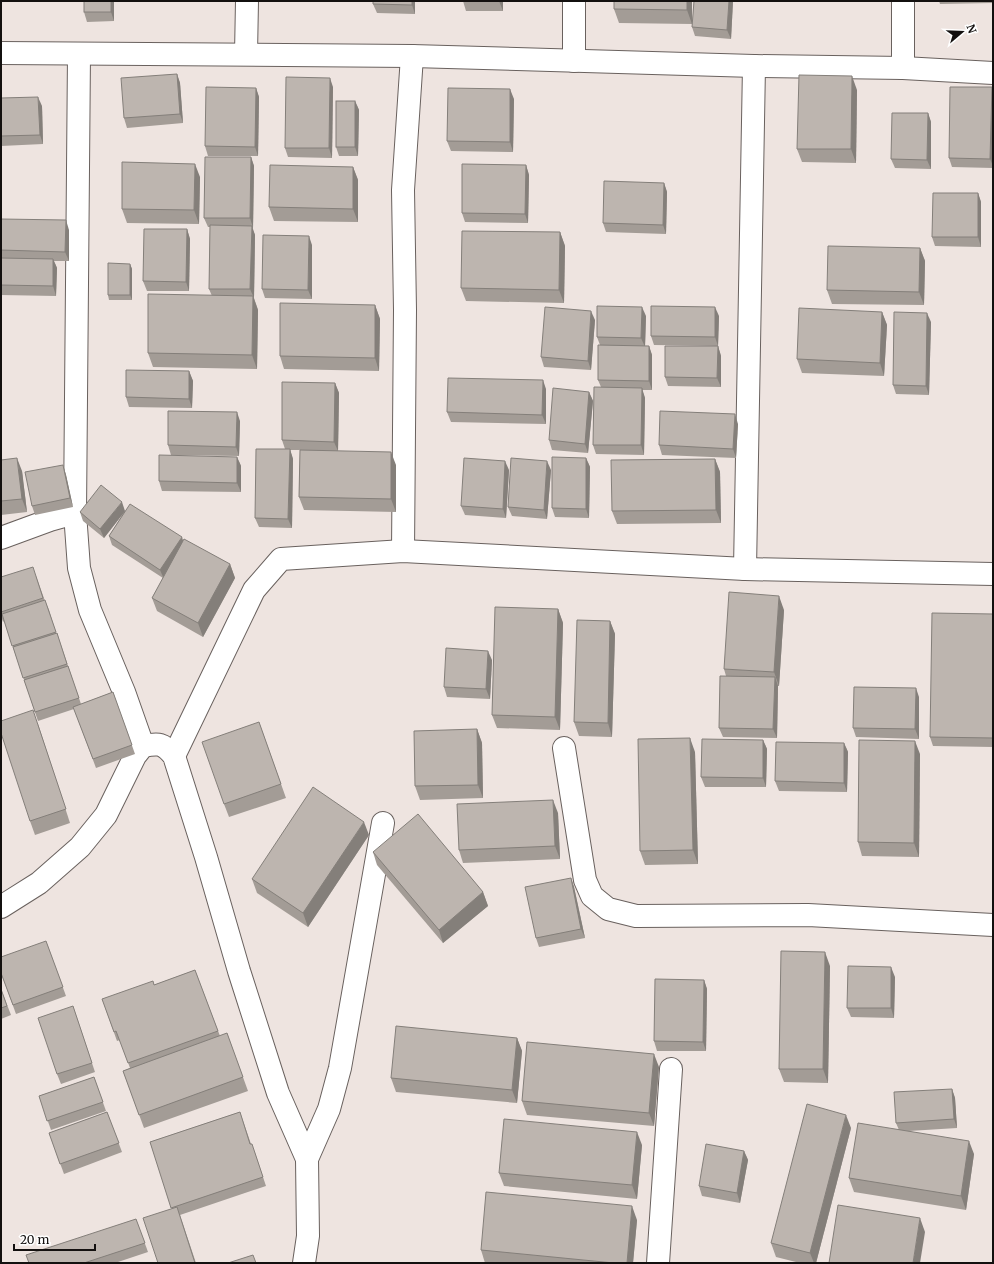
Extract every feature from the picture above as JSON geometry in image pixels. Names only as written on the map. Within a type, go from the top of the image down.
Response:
[{"type":"street","points":[[246,54],[247,1]]},
{"type":"street","points":[[574,1],[574,61]]},
{"type":"street","points":[[903,1],[903,68]]},
{"type":"street","points":[[1,52],[79,54],[412,56],[754,66],[903,68],[993,73]]},
{"type":"street","points":[[79,54],[75,513],[79,568],[90,610],[124,692],[143,746]]},
{"type":"street","points":[[403,551],[405,310],[403,190],[412,56]]},
{"type":"street","points":[[745,570],[754,66]]},
{"type":"street","points":[[1,538],[50,520],[75,513]]},
{"type":"street","points":[[174,756],[254,590],[281,559],[403,551],[745,570],[993,574]]},
{"type":"street","points":[[1,906],[39,883],[80,848],[106,815],[136,756],[143,746],[158,744],[166,747],[174,756],[206,857],[238,970],[278,1093],[307,1158],[308,1236],[304,1263]]},
{"type":"street","points":[[564,748],[585,880],[592,896],[608,909],[636,916],[808,915],[993,925]]},
{"type":"street","points":[[307,1158],[330,1109],[340,1068],[383,823]]},
{"type":"street","points":[[658,1263],[671,1069]]},
{"type":"building","points":[[84,1],[111,1],[111,12],[84,12]]},
{"type":"building","points":[[373,1],[412,1],[412,5],[373,4]]},
{"type":"building","points":[[614,1],[687,1],[687,10],[614,9]]},
{"type":"building","points":[[694,1],[729,1],[727,30],[692,27]]},
{"type":"building","points":[[177,74],[180,114],[124,118],[121,78]]},
{"type":"building","points":[[799,75],[852,76],[851,149],[797,149]]},
{"type":"building","points":[[286,77],[330,78],[329,148],[285,148]]},
{"type":"building","points":[[206,87],[256,88],[255,147],[205,146]]},
{"type":"building","points":[[950,87],[992,87],[990,159],[949,158]]},
{"type":"building","points":[[448,88],[510,89],[510,142],[447,141]]},
{"type":"building","points":[[38,97],[40,135],[1,136],[1,98]]},
{"type":"building","points":[[336,101],[355,101],[355,147],[336,147]]},
{"type":"building","points":[[892,113],[928,113],[927,160],[891,159]]},
{"type":"building","points":[[205,157],[251,157],[250,218],[204,218]]},
{"type":"building","points":[[122,162],[195,164],[194,210],[122,209]]},
{"type":"building","points":[[462,164],[526,165],[525,214],[462,213]]},
{"type":"building","points":[[270,165],[353,167],[353,209],[269,207]]},
{"type":"building","points":[[604,181],[664,183],[663,225],[603,223]]},
{"type":"building","points":[[933,193],[978,193],[978,237],[932,237]]},
{"type":"building","points":[[1,219],[66,220],[65,252],[1,250]]},
{"type":"building","points":[[210,225],[252,226],[250,289],[209,289]]},
{"type":"building","points":[[144,229],[187,229],[186,282],[143,281]]},
{"type":"building","points":[[462,231],[560,232],[559,290],[461,288]]},
{"type":"building","points":[[263,235],[309,236],[308,290],[262,289]]},
{"type":"building","points":[[828,246],[920,248],[919,292],[827,290]]},
{"type":"building","points":[[1,258],[53,259],[53,286],[1,285]]},
{"type":"building","points":[[108,263],[130,264],[130,295],[108,295]]},
{"type":"building","points":[[148,294],[253,296],[252,355],[148,353]]},
{"type":"building","points":[[280,303],[375,305],[375,358],[280,356]]},
{"type":"building","points":[[597,306],[642,307],[641,338],[597,337]]},
{"type":"building","points":[[651,306],[715,307],[715,337],[651,336]]},
{"type":"building","points":[[545,307],[591,311],[588,361],[541,357]]},
{"type":"building","points":[[799,308],[882,312],[880,363],[797,359]]},
{"type":"building","points":[[894,312],[927,313],[926,386],[893,385]]},
{"type":"building","points":[[598,345],[649,346],[649,381],[598,380]]},
{"type":"building","points":[[665,346],[718,346],[717,378],[665,377]]},
{"type":"building","points":[[126,370],[189,371],[189,399],[126,397]]},
{"type":"building","points":[[448,378],[543,380],[542,415],[447,412]]},
{"type":"building","points":[[282,382],[335,383],[334,442],[282,440]]},
{"type":"building","points":[[594,387],[642,388],[641,445],[593,445]]},
{"type":"building","points":[[553,388],[589,392],[585,444],[549,440]]},
{"type":"building","points":[[168,411],[237,412],[236,447],[168,445]]},
{"type":"building","points":[[660,411],[735,414],[733,449],[659,445]]},
{"type":"building","points":[[256,449],[290,449],[288,519],[255,518]]},
{"type":"building","points":[[300,450],[391,452],[391,499],[299,497]]},
{"type":"building","points":[[159,455],[237,457],[237,483],[159,481]]},
{"type":"building","points":[[552,457],[586,458],[586,509],[552,508]]},
{"type":"building","points":[[17,458],[22,499],[1,501],[1,460]]},
{"type":"building","points":[[464,458],[505,461],[503,509],[461,506]]},
{"type":"building","points":[[511,458],[547,461],[544,510],[508,507]]},
{"type":"building","points":[[715,459],[716,510],[612,511],[611,460]]},
{"type":"building","points":[[63,465],[70,498],[32,506],[25,472]]},
{"type":"building","points":[[101,485],[122,502],[100,529],[80,512]]},
{"type":"building","points":[[130,504],[182,537],[160,570],[109,536]]},
{"type":"building","points":[[184,539],[230,564],[198,623],[152,598]]},
{"type":"building","points":[[33,567],[43,598],[1,612],[1,577]]},
{"type":"building","points":[[729,592],[779,596],[774,672],[724,669]]},
{"type":"building","points":[[45,600],[56,632],[12,646],[2,614]]},
{"type":"building","points":[[495,607],[558,609],[555,717],[492,715]]},
{"type":"building","points":[[932,613],[993,614],[993,738],[930,737]]},
{"type":"building","points":[[577,620],[610,621],[608,723],[574,722]]},
{"type":"building","points":[[57,633],[67,664],[23,678],[13,647]]},
{"type":"building","points":[[446,648],[488,651],[486,689],[444,687]]},
{"type":"building","points":[[68,666],[79,698],[35,712],[24,680]]},
{"type":"building","points":[[720,676],[775,677],[773,729],[719,728]]},
{"type":"building","points":[[854,687],[916,688],[915,729],[853,728]]},
{"type":"building","points":[[113,692],[132,745],[93,759],[73,707]]},
{"type":"building","points":[[33,710],[66,809],[30,821],[1,733],[1,721]]},
{"type":"building","points":[[259,722],[281,784],[224,804],[202,742]]},
{"type":"building","points":[[477,729],[478,785],[415,786],[414,731]]},
{"type":"building","points":[[690,738],[693,850],[640,851],[638,739]]},
{"type":"building","points":[[702,739],[763,740],[763,778],[701,777]]},
{"type":"building","points":[[859,740],[915,741],[914,843],[858,842]]},
{"type":"building","points":[[776,742],[844,743],[844,783],[775,781]]},
{"type":"building","points":[[313,787],[364,822],[303,913],[252,879]]},
{"type":"building","points":[[553,800],[555,846],[459,850],[457,804]]},
{"type":"building","points":[[418,814],[483,892],[439,930],[373,852]]},
{"type":"building","points":[[571,878],[581,929],[536,938],[525,887]]},
{"type":"building","points":[[46,941],[63,987],[13,1005],[1,973],[1,957]]},
{"type":"building","points":[[781,951],[825,952],[823,1069],[779,1069]]},
{"type":"building","points":[[848,966],[891,967],[891,1008],[847,1008]]},
{"type":"building","points":[[195,970],[218,1031],[128,1063],[116,1031],[114,1032],[102,999],[153,981],[154,985]]},
{"type":"building","points":[[655,979],[704,980],[703,1042],[654,1041]]},
{"type":"building","points":[[1,989],[7,1006],[1,1008]]},
{"type":"building","points":[[73,1006],[92,1063],[57,1074],[38,1018]]},
{"type":"building","points":[[396,1026],[517,1038],[512,1090],[391,1078]]},
{"type":"building","points":[[227,1033],[243,1077],[139,1115],[123,1071]]},
{"type":"building","points":[[527,1042],[654,1054],[649,1113],[522,1101]]},
{"type":"building","points":[[94,1077],[103,1102],[47,1121],[39,1096]]},
{"type":"building","points":[[952,1089],[954,1119],[896,1123],[894,1092]]},
{"type":"building","points":[[807,1104],[846,1115],[810,1253],[771,1243]]},
{"type":"building","points":[[107,1112],[119,1143],[60,1164],[49,1133]]},
{"type":"building","points":[[240,1112],[250,1144],[252,1144],[263,1177],[171,1208],[150,1142]]},
{"type":"building","points":[[504,1119],[637,1132],[632,1185],[499,1173]]},
{"type":"building","points":[[858,1123],[969,1141],[961,1196],[849,1178]]},
{"type":"building","points":[[706,1144],[744,1151],[737,1193],[699,1186]]},
{"type":"building","points":[[486,1192],[632,1206],[627,1263],[481,1250]]},
{"type":"building","points":[[838,1205],[920,1218],[913,1263],[829,1263]]},
{"type":"building","points":[[177,1207],[195,1263],[158,1263],[143,1218]]},
{"type":"building","points":[[136,1219],[145,1243],[84,1263],[29,1263],[26,1255]]},
{"type":"building","points":[[253,1255],[256,1263],[228,1263]]}]
